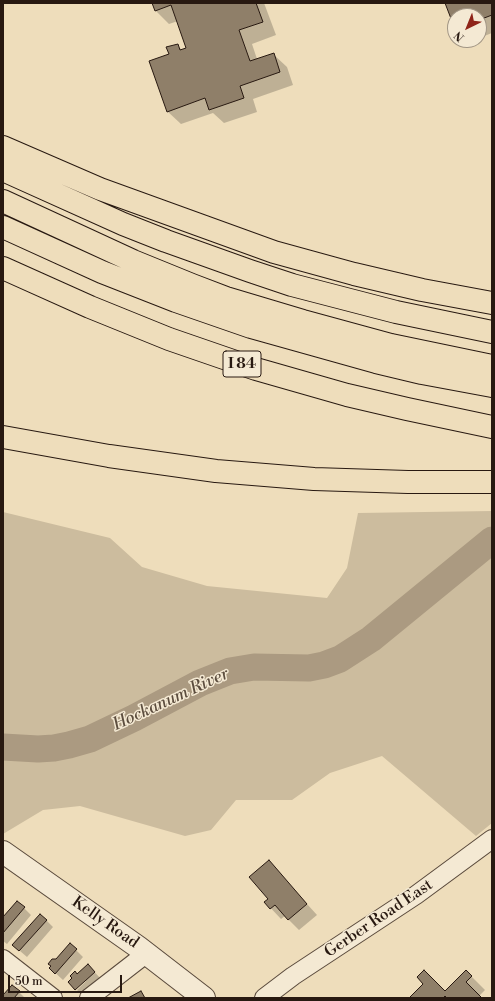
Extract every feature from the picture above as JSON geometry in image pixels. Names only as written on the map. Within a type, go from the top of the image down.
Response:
[{"type":"highway","points":[[3,147],[100,189],[274,252],[354,274],[422,290],[492,303]]},
{"type":"highway","points":[[3,170],[123,224],[250,272],[292,285],[396,312],[492,332]]},
{"type":"highway","points":[[3,201],[133,261],[226,298],[303,322],[391,345],[492,366]]},
{"type":"highway","points":[[3,227],[121,280],[251,327],[376,362],[492,386]]},
{"type":"highway","name":"I 84","points":[[3,268],[134,326],[250,367],[407,409],[492,427]]},
{"type":"highway","points":[[3,437],[109,456],[216,470],[314,478],[489,482]]},
{"type":"street","name":"Gerber Road East","points":[[264,998],[293,976],[416,895],[492,839]]},
{"type":"street","name":"Kelly Road","points":[[4,854],[147,953],[204,998]]},
{"type":"street","points":[[90,998],[147,953]]},
{"type":"street","points":[[3,959],[53,998]]},
{"type":"shaded area","points":[[492,511],[492,823],[476,836],[382,756],[330,773],[292,800],[236,800],[211,830],[185,836],[80,806],[43,810],[3,834],[3,512],[110,538],[142,567],[207,586],[327,598],[347,568],[358,513]]},
{"type":"building","points":[[152,3],[256,3],[263,22],[239,30],[250,61],[274,53],[280,72],[240,86],[244,98],[209,110],[205,98],[167,112],[149,61],[169,54],[166,47],[178,44],[180,50],[186,48],[171,5],[155,11]]},
{"type":"building","points":[[445,3],[492,3],[492,15],[487,17],[487,8],[447,8]]},
{"type":"building","points":[[269,860],[307,904],[288,920],[275,905],[270,909],[264,902],[268,899],[249,877]]},
{"type":"building","points":[[17,901],[25,907],[3,933],[3,917]]},
{"type":"building","points":[[40,914],[47,920],[19,951],[12,945]]},
{"type":"building","points":[[70,943],[77,949],[55,974],[49,968],[51,966],[48,964],[52,959],[56,959]]},
{"type":"building","points":[[88,964],[95,972],[75,990],[68,982],[72,978],[70,976],[75,971],[77,974]]},
{"type":"building","points":[[424,970],[445,991],[466,970],[472,976],[466,982],[482,998],[447,998],[445,996],[443,998],[409,998],[423,984],[417,977]]},
{"type":"building","points":[[12,985],[20,991],[14,998],[3,998],[3,995]]},
{"type":"building","points":[[141,991],[145,998],[128,998]]},
{"type":"waterway","name":"Hockanum River","points":[[3,747],[38,749],[54,748],[90,739],[134,718],[200,683],[230,671],[254,667],[309,668],[324,665],[340,659],[371,639],[492,540]]}]
